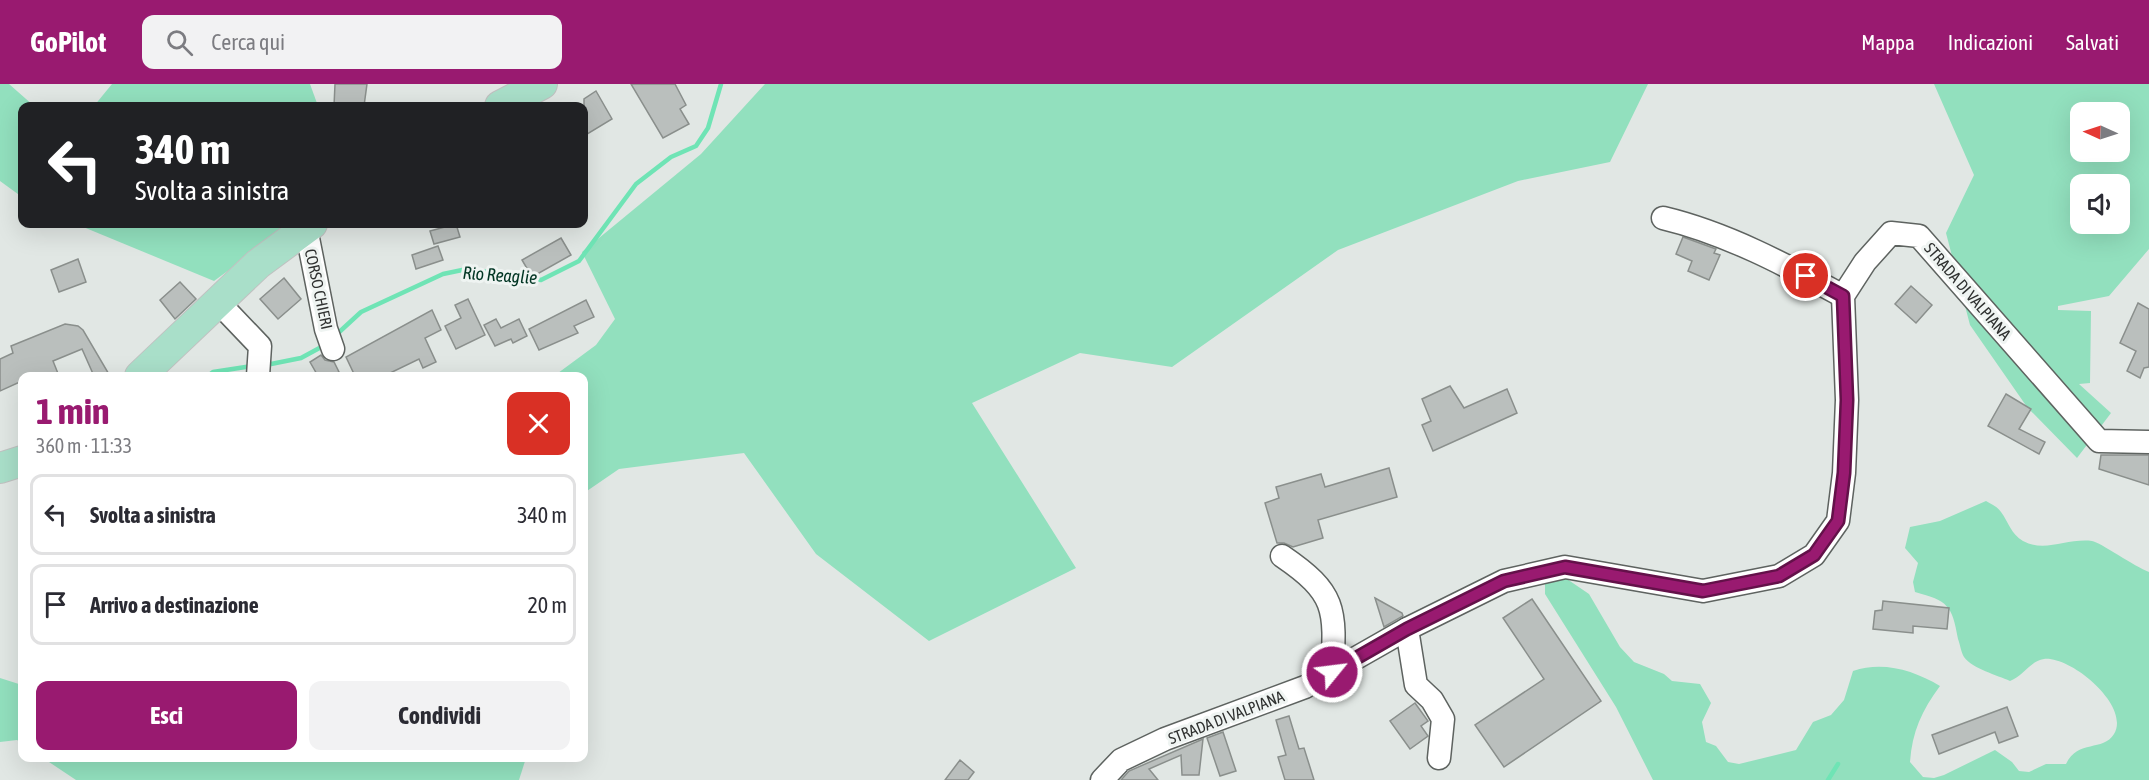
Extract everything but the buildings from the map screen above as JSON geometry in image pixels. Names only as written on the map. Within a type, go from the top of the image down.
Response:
[{"type":"main road","points":[[508,102],[542,84]]},
{"type":"main road","name":"CORSO CHIERI","points":[[144,372],[258,264],[306,228]]},
{"type":"main road","points":[[0,468],[18,462]]},
{"type":"street","points":[[1663,218],[1683,223],[1787,266],[1843,296]]},
{"type":"street","name":"CORSO CHIERI","points":[[309,228],[330,339]]},
{"type":"street","name":"STRADA DI VALPIANA","points":[[1102,780],[1121,760],[1305,687],[1407,629],[1504,581],[1565,567],[1703,591],[1779,576],[1814,555],[1838,521],[1844,473],[1847,400],[1843,296],[1865,262],[1891,233],[1919,236],[2099,441],[2149,442]]},
{"type":"street","points":[[218,302],[260,346],[259,368]]},
{"type":"street","points":[[1282,556],[1319,583],[1331,608],[1335,635],[1332,672]]},
{"type":"street","points":[[1407,629],[1416,684],[1432,700],[1443,719],[1439,758]]},
{"type":"green space","points":[[0,84],[9,84],[29,102],[18,102],[18,194],[0,181]]},
{"type":"green space","points":[[112,84],[310,84],[317,102],[97,102]]},
{"type":"green space","points":[[765,84],[1648,84],[1610,162],[1518,181],[1338,250],[1172,367],[1080,353],[972,403],[1076,568],[929,641],[816,554],[744,453],[619,469],[588,490],[588,372],[559,372],[596,345],[615,319],[582,252],[701,154]]},
{"type":"green space","points":[[1934,84],[2149,84],[2149,249],[2109,296],[2058,306],[2058,310],[2091,311],[2090,383],[2079,384],[2111,413],[2077,458],[2027,407],[1970,325],[1946,233],[1974,175]]},
{"type":"green space","points":[[86,228],[287,228],[214,281]]},
{"type":"green space","points":[[1986,501],[2000,510],[2013,532],[2023,541],[2040,546],[2092,541],[2149,572],[2149,780],[1653,780],[1616,707],[1545,594],[1545,583],[1564,577],[1589,594],[1620,647],[1634,662],[1664,674],[1672,681],[1700,684],[1711,703],[1702,722],[1706,742],[1716,746],[1728,762],[1739,764],[1796,750],[1813,722],[1831,715],[1844,700],[1853,671],[1887,667],[1909,672],[1940,686],[1923,713],[1913,741],[1910,762],[1923,777],[1934,778],[1944,775],[1995,750],[2012,762],[2019,771],[2029,772],[2046,764],[2066,764],[2077,751],[2104,743],[2114,734],[2117,723],[2114,710],[2106,697],[2082,674],[2055,660],[2039,660],[2010,681],[1979,668],[1964,657],[1947,606],[1935,598],[1915,592],[1913,582],[1918,563],[1905,548],[1910,527],[1940,521]]},
{"type":"green space","points":[[0,678],[18,684],[18,741],[0,742]]},
{"type":"green space","points":[[49,762],[525,762],[519,780],[76,780]]},
{"type":"waterway","name":"Rio Reaglie","points":[[336,335],[361,312],[443,274],[467,269],[541,280],[579,261],[636,184],[671,157],[696,146],[708,128],[721,84]]},
{"type":"waterway","name":"Rio Reaglie","points":[[266,365],[301,358],[325,345]]},
{"type":"waterway","name":"Rio Reaglie","points":[[213,372],[252,366]]},
{"type":"waterway","points":[[1828,780],[1838,764]]},
{"type":"route","points":[[1332,672],[1407,629],[1504,581],[1565,567],[1703,591],[1779,576],[1814,555],[1838,521],[1844,473],[1847,400],[1843,296],[1806,276]]}]
